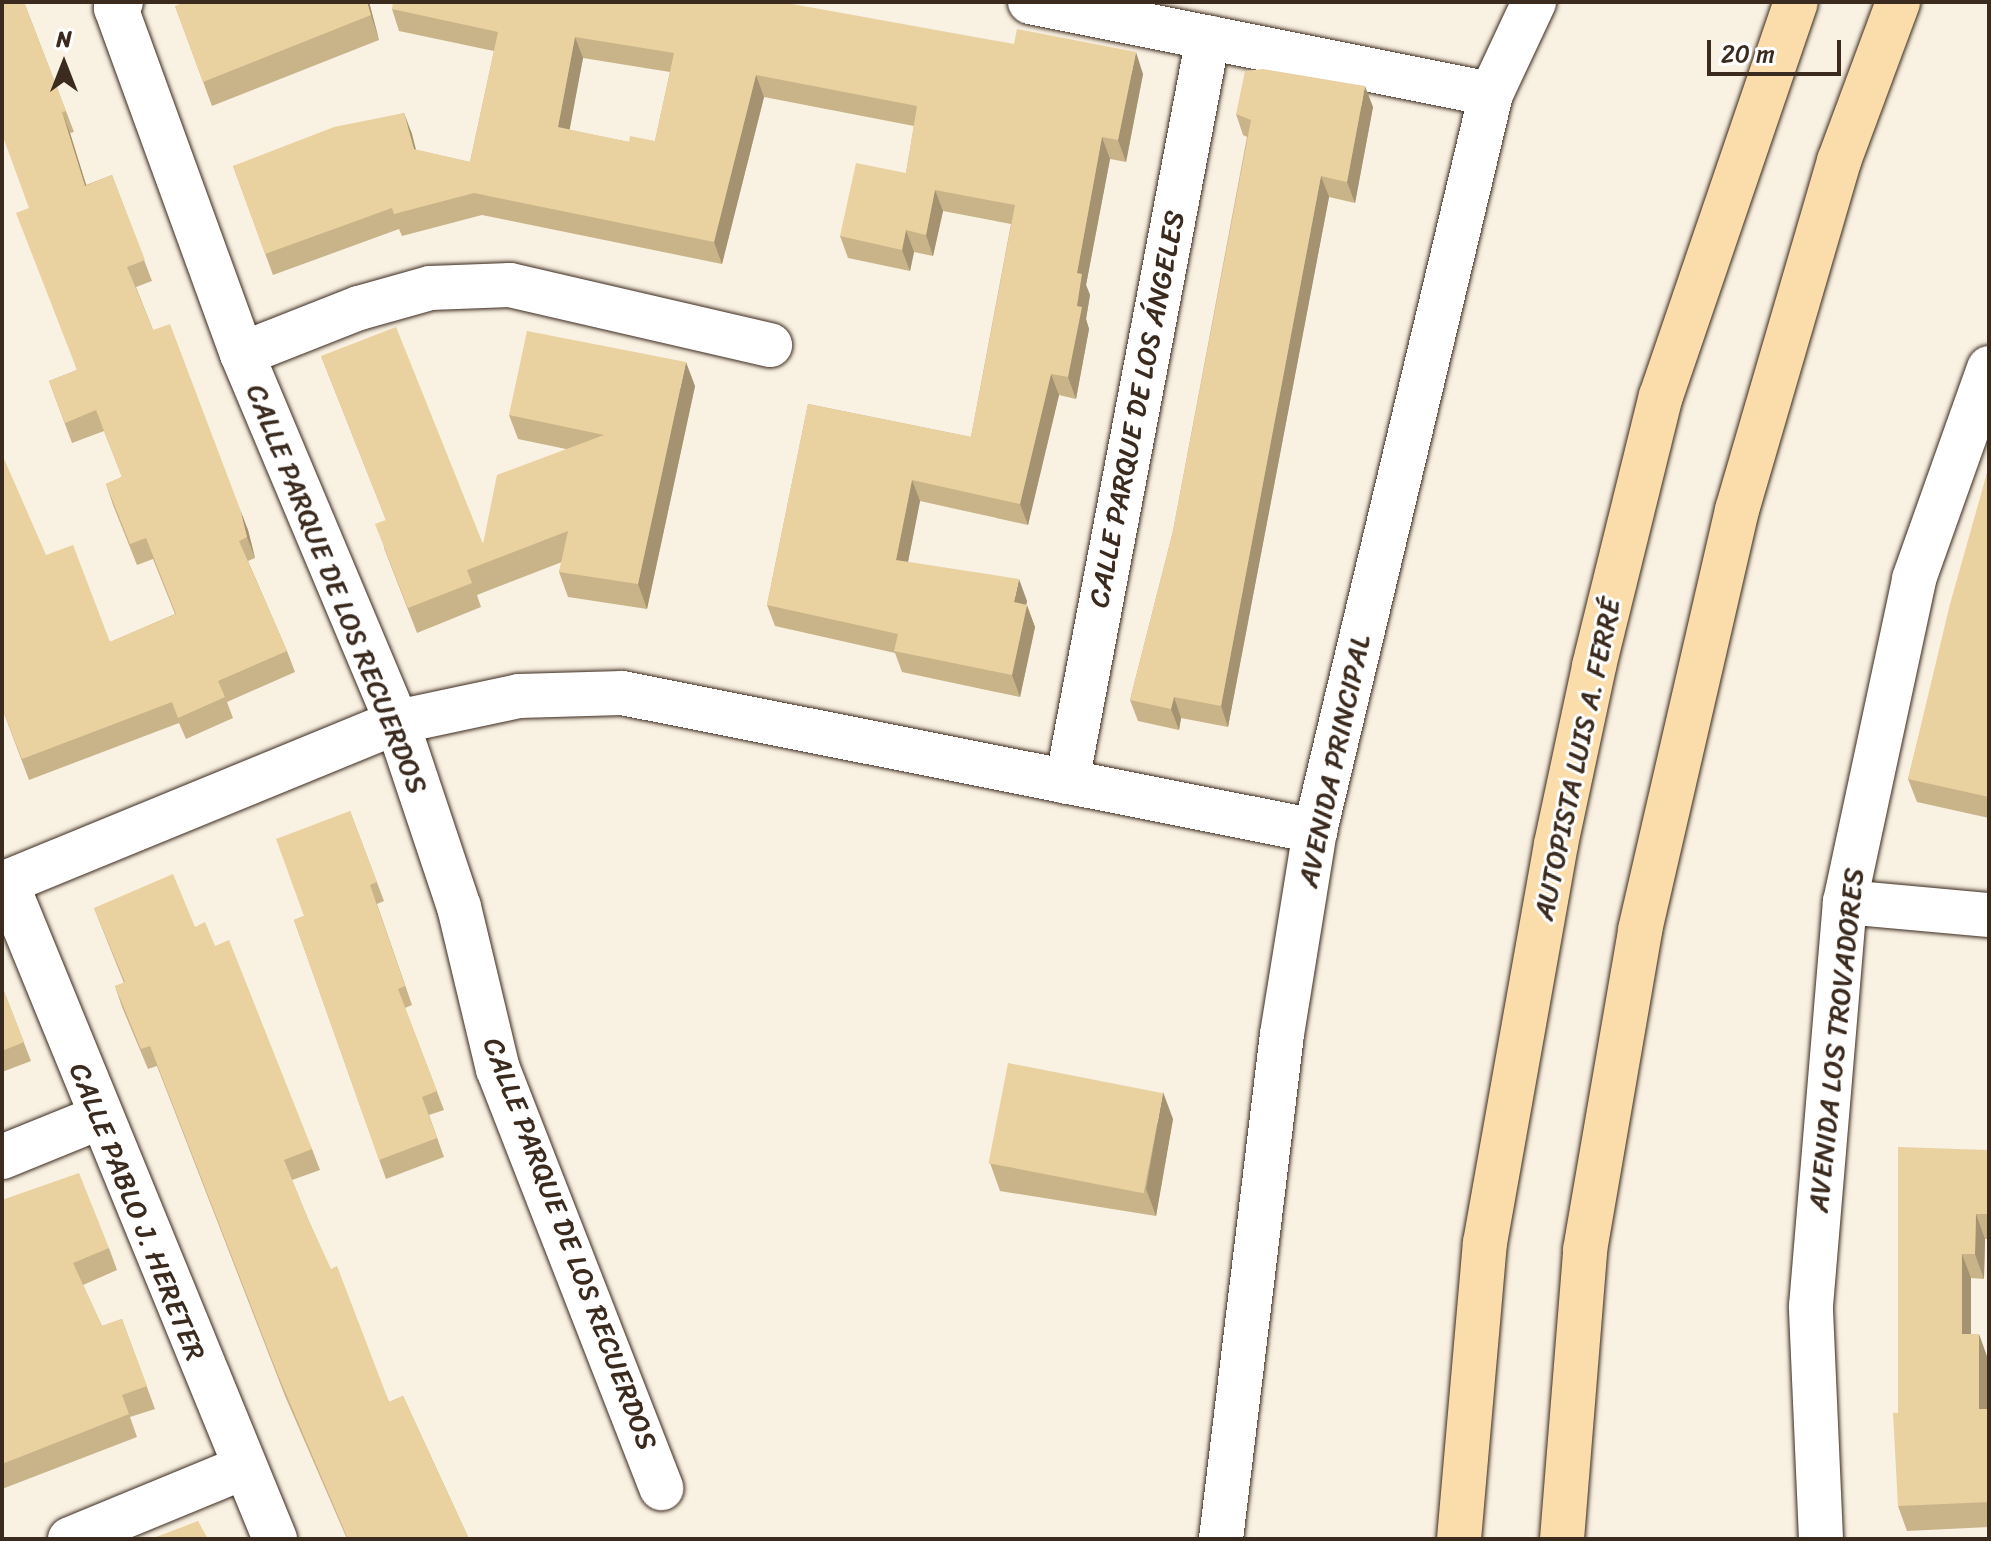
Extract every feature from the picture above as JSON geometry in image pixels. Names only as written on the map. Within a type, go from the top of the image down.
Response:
[{"type":"highway","name":"AUTOPISTA LUIS A. FERRÉ","points":[[1459,1539],[1462,1463],[1485,1243],[1556,844],[1661,396],[1796,2]]},
{"type":"highway","points":[[1562,1539],[1585,1250],[1640,930],[1737,510],[1839,161],[1898,2]]},
{"type":"street","points":[[1030,2],[1491,94]]},
{"type":"street","name":"AVENIDA PRINCIPAL","points":[[1221,1539],[1282,1034],[1315,831],[1491,94],[1534,2]]},
{"type":"street","name":"CALLE PARQUE DE LOS RECUERDOS","points":[[118,5],[242,354],[397,722],[459,907],[498,1069],[661,1488]]},
{"type":"street","name":"CALLE PARQUE DE LOS ÁNGELES","points":[[1067,782],[1208,37]]},
{"type":"street","points":[[242,354],[359,308],[430,288],[510,285],[770,345]]},
{"type":"street","name":"AVENIDA LOS TROVADORES","points":[[1821,1539],[1811,1306],[1845,902],[1914,579],[1989,368]]},
{"type":"street","points":[[4,883],[397,722],[519,696],[622,693],[1315,831]]},
{"type":"street","name":"CALLE PABLO J. HERETER","points":[[4,883],[242,1468],[275,1539]]},
{"type":"street","points":[[1845,902],[1989,915]]},
{"type":"street","points":[[2,1157],[98,1118]]},
{"type":"street","points":[[70,1539],[242,1468]]},
{"type":"building","points":[[2,2],[24,2],[66,111],[62,112],[85,186],[112,175],[145,260],[127,267],[153,330],[170,324],[240,509],[247,537],[239,541],[287,651],[218,681],[225,697],[178,718],[172,702],[22,759],[2,708],[2,454],[46,555],[73,545],[110,642],[176,614],[146,538],[130,544],[106,484],[122,477],[96,410],[65,423],[49,381],[77,370],[16,213],[29,208],[2,134]]},
{"type":"building","points":[[185,2],[367,2],[371,15],[203,82],[175,6]]},
{"type":"building","points":[[393,2],[781,2],[1014,44],[1017,29],[1136,52],[1118,140],[1102,137],[1077,273],[1082,274],[1077,306],[1082,307],[1068,377],[1051,374],[1020,504],[912,480],[896,560],[1019,579],[1014,602],[1027,605],[1012,675],[894,651],[898,634],[767,605],[808,404],[971,437],[1015,205],[935,190],[926,235],[906,230],[902,250],[840,236],[856,163],[906,173],[917,106],[756,75],[714,242],[474,193],[394,214],[392,208],[265,254],[233,166],[334,127],[404,113],[414,149],[470,162],[498,32],[392,9]],"holes":[[[575,37],[674,53],[655,141],[630,136],[629,142],[558,127]]]},
{"type":"building","points":[[1263,69],[1365,86],[1347,182],[1321,176],[1221,706],[1174,697],[1171,709],[1130,700],[1173,531],[1251,120],[1236,114],[1245,71]]},
{"type":"building","points":[[396,327],[483,544],[497,475],[604,435],[509,415],[527,331],[686,362],[638,584],[559,572],[568,531],[467,570],[472,583],[408,608],[375,524],[386,520],[321,356]]},
{"type":"building","points":[[1989,466],[1989,797],[1908,779],[1950,604]]},
{"type":"building","points":[[350,811],[377,882],[370,885],[405,986],[398,989],[437,1091],[422,1097],[437,1138],[379,1160],[294,920],[304,916],[276,839]]},
{"type":"building","points":[[173,874],[195,927],[205,922],[215,946],[229,940],[312,1149],[284,1160],[331,1269],[337,1266],[389,1402],[403,1396],[468,1537],[348,1539],[278,1375],[150,1046],[141,1049],[115,986],[125,982],[94,908]]},
{"type":"building","points":[[2,986],[24,1042],[2,1051]]},
{"type":"building","points":[[1008,1063],[1163,1093],[1144,1193],[989,1163]]},
{"type":"building","points":[[1898,1147],[1989,1150],[1989,1214],[1976,1214],[1975,1254],[1962,1254],[1962,1334],[1979,1334],[1979,1409],[1989,1409],[1989,1502],[1898,1506],[1893,1413],[1898,1413]]},
{"type":"building","points":[[79,1173],[109,1248],[73,1263],[102,1326],[122,1319],[147,1386],[122,1395],[129,1414],[2,1464],[2,1200]]},
{"type":"building","points":[[198,1521],[208,1539],[151,1539]]}]
